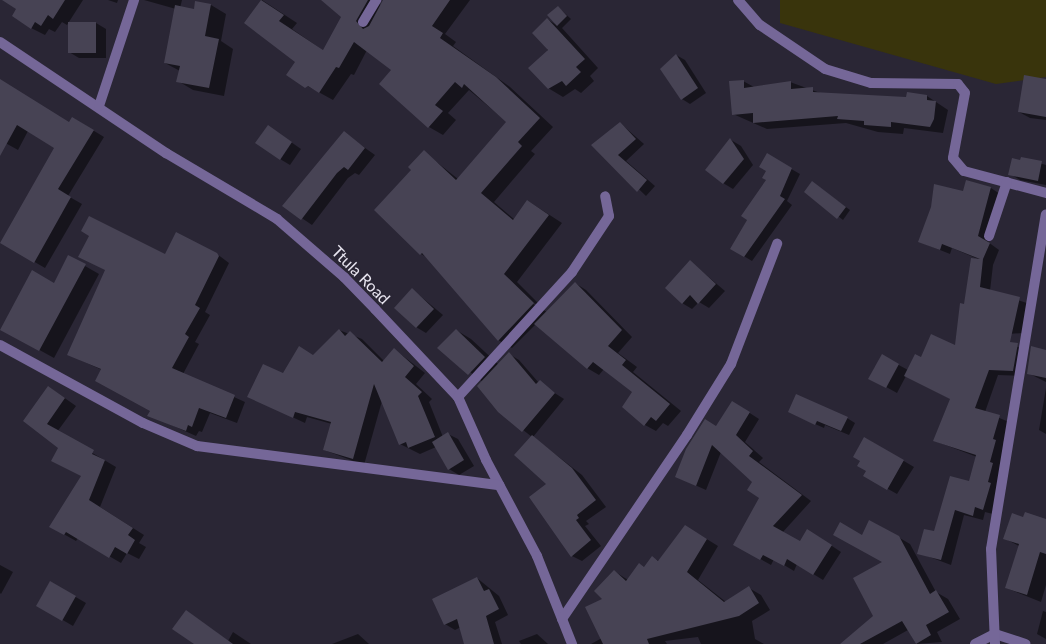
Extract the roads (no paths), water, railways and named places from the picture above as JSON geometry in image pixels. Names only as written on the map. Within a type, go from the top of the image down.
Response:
[{"type":"street","points":[[99,106],[134,0]]},
{"type":"street","points":[[363,22],[376,0]]},
{"type":"street","points":[[738,0],[760,25],[825,69],[871,83],[958,84],[965,93],[953,158],[964,171],[1046,193]]},
{"type":"street","name":"Ttula Road","points":[[0,42],[99,106],[166,153],[239,195],[296,234],[344,277],[458,397],[499,485],[536,556],[572,644]]},
{"type":"street","points":[[989,236],[1007,182]]},
{"type":"street","points":[[458,397],[572,272],[609,216],[606,196]]},
{"type":"street","points":[[995,639],[991,549],[1046,214]]},
{"type":"street","points":[[562,619],[731,364],[777,244]]},
{"type":"street","points":[[0,345],[143,423],[197,446],[499,485]]},
{"type":"street","points":[[975,644],[995,639],[1025,644]]}]
